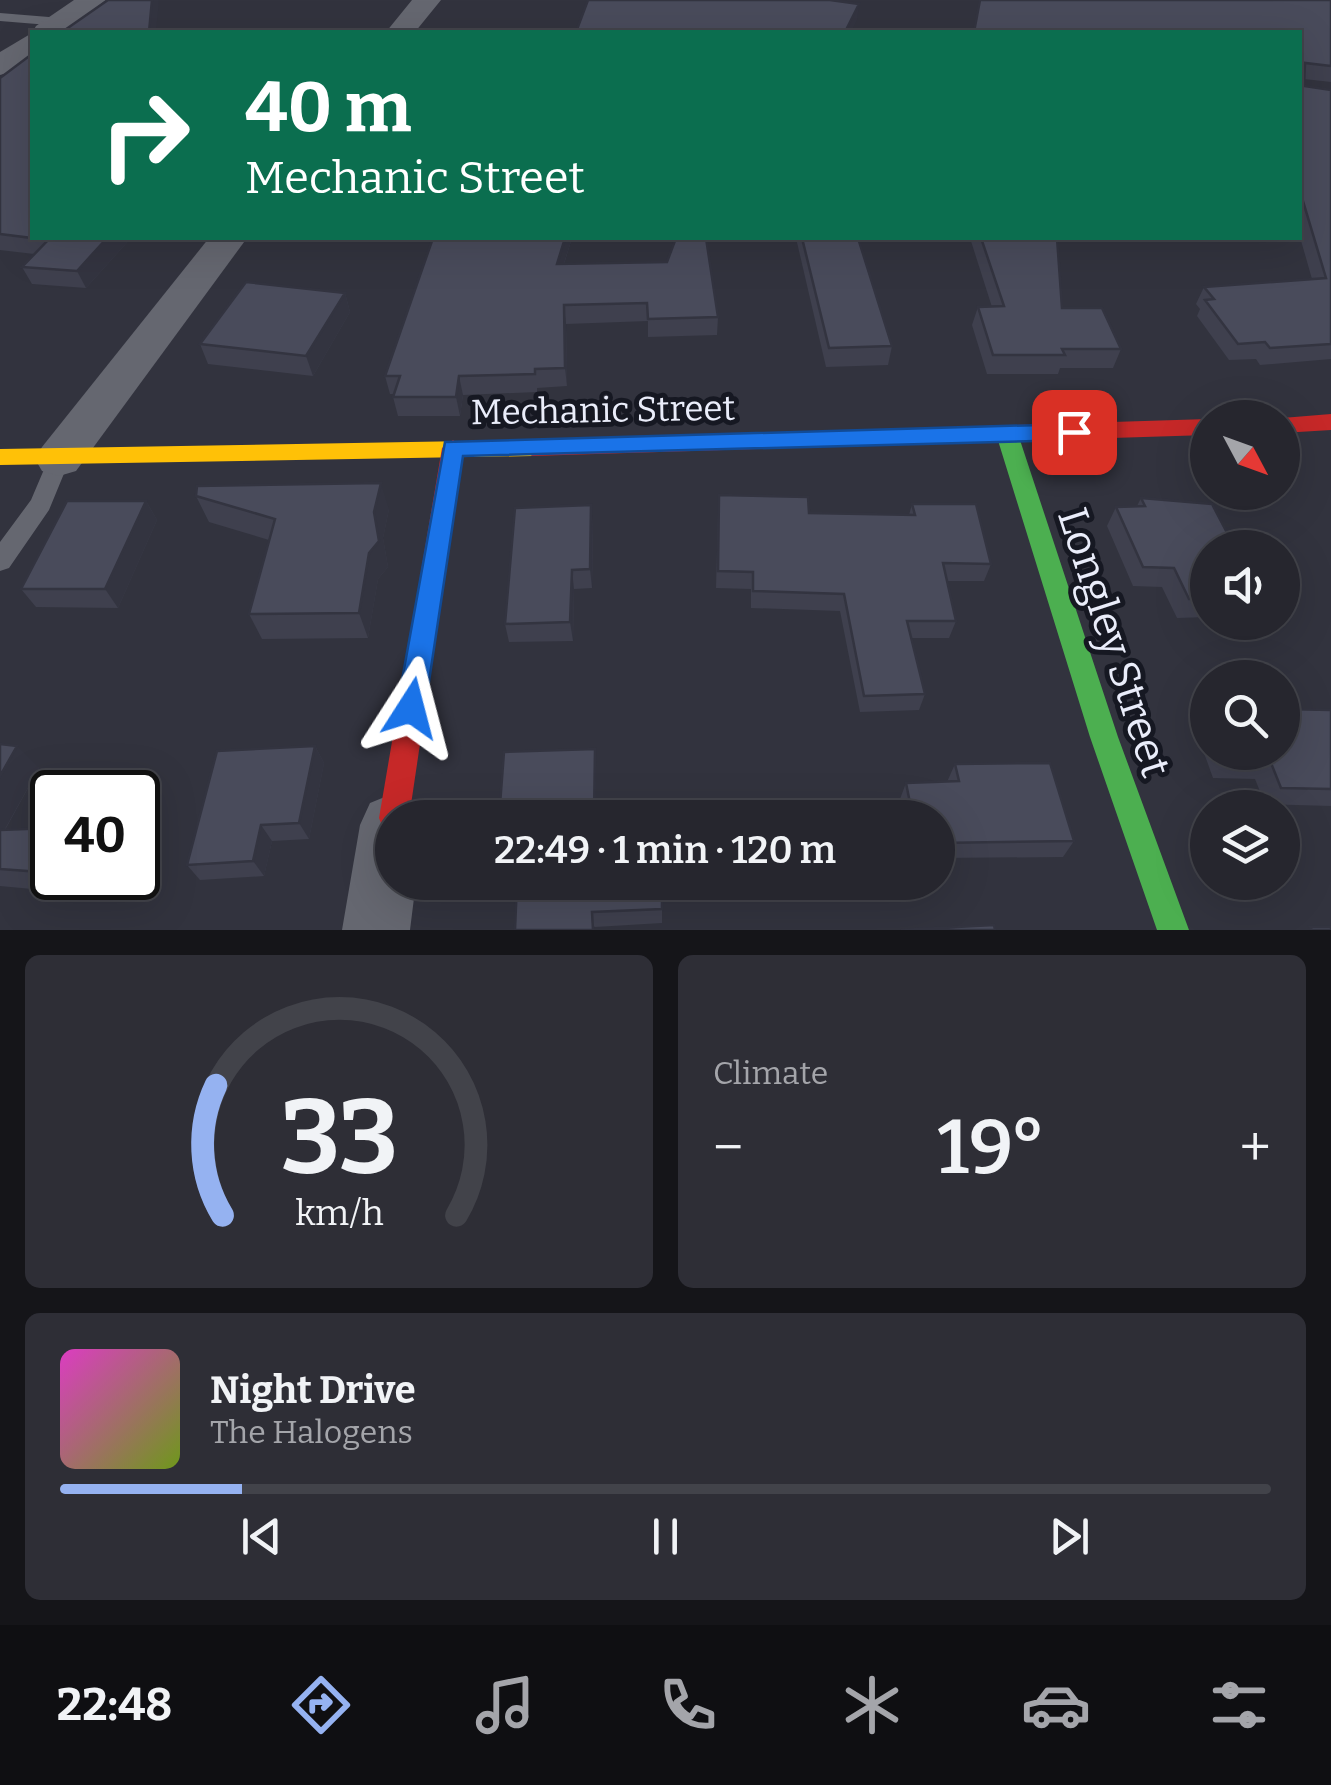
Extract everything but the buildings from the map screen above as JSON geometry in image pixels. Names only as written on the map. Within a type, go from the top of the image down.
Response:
[{"type":"street","points":[[54,27],[92,0]]},
{"type":"street","points":[[402,30],[427,0]]},
{"type":"street","points":[[0,66],[30,44]]},
{"type":"street","points":[[60,459],[226,240]]},
{"type":"street","points":[[1300,424],[1331,422]]},
{"type":"street","name":"Mechanic Street","points":[[0,457],[60,459],[1190,429]]},
{"type":"street","name":"Longley Street","points":[[1007,434],[1104,737],[1173,930]]},
{"type":"street","points":[[397,800],[453,448]]},
{"type":"street","points":[[376,930],[381,900]]},
{"type":"lane","points":[[0,16],[22,0]]},
{"type":"lane","points":[[0,16],[54,27]]},
{"type":"lane","points":[[0,560],[41,504],[60,459]]},
{"type":"traffic: fast","points":[[1007,434],[1104,737],[1173,930]]},
{"type":"traffic: slow","points":[[0,457],[532,448]]},
{"type":"traffic: jam","points":[[1300,424],[1331,422]]},
{"type":"traffic: jam","points":[[532,448],[1190,428]]},
{"type":"traffic: jam","points":[[397,800],[453,448]]},
{"type":"route","points":[[411,708],[453,448],[1074,432]]}]
